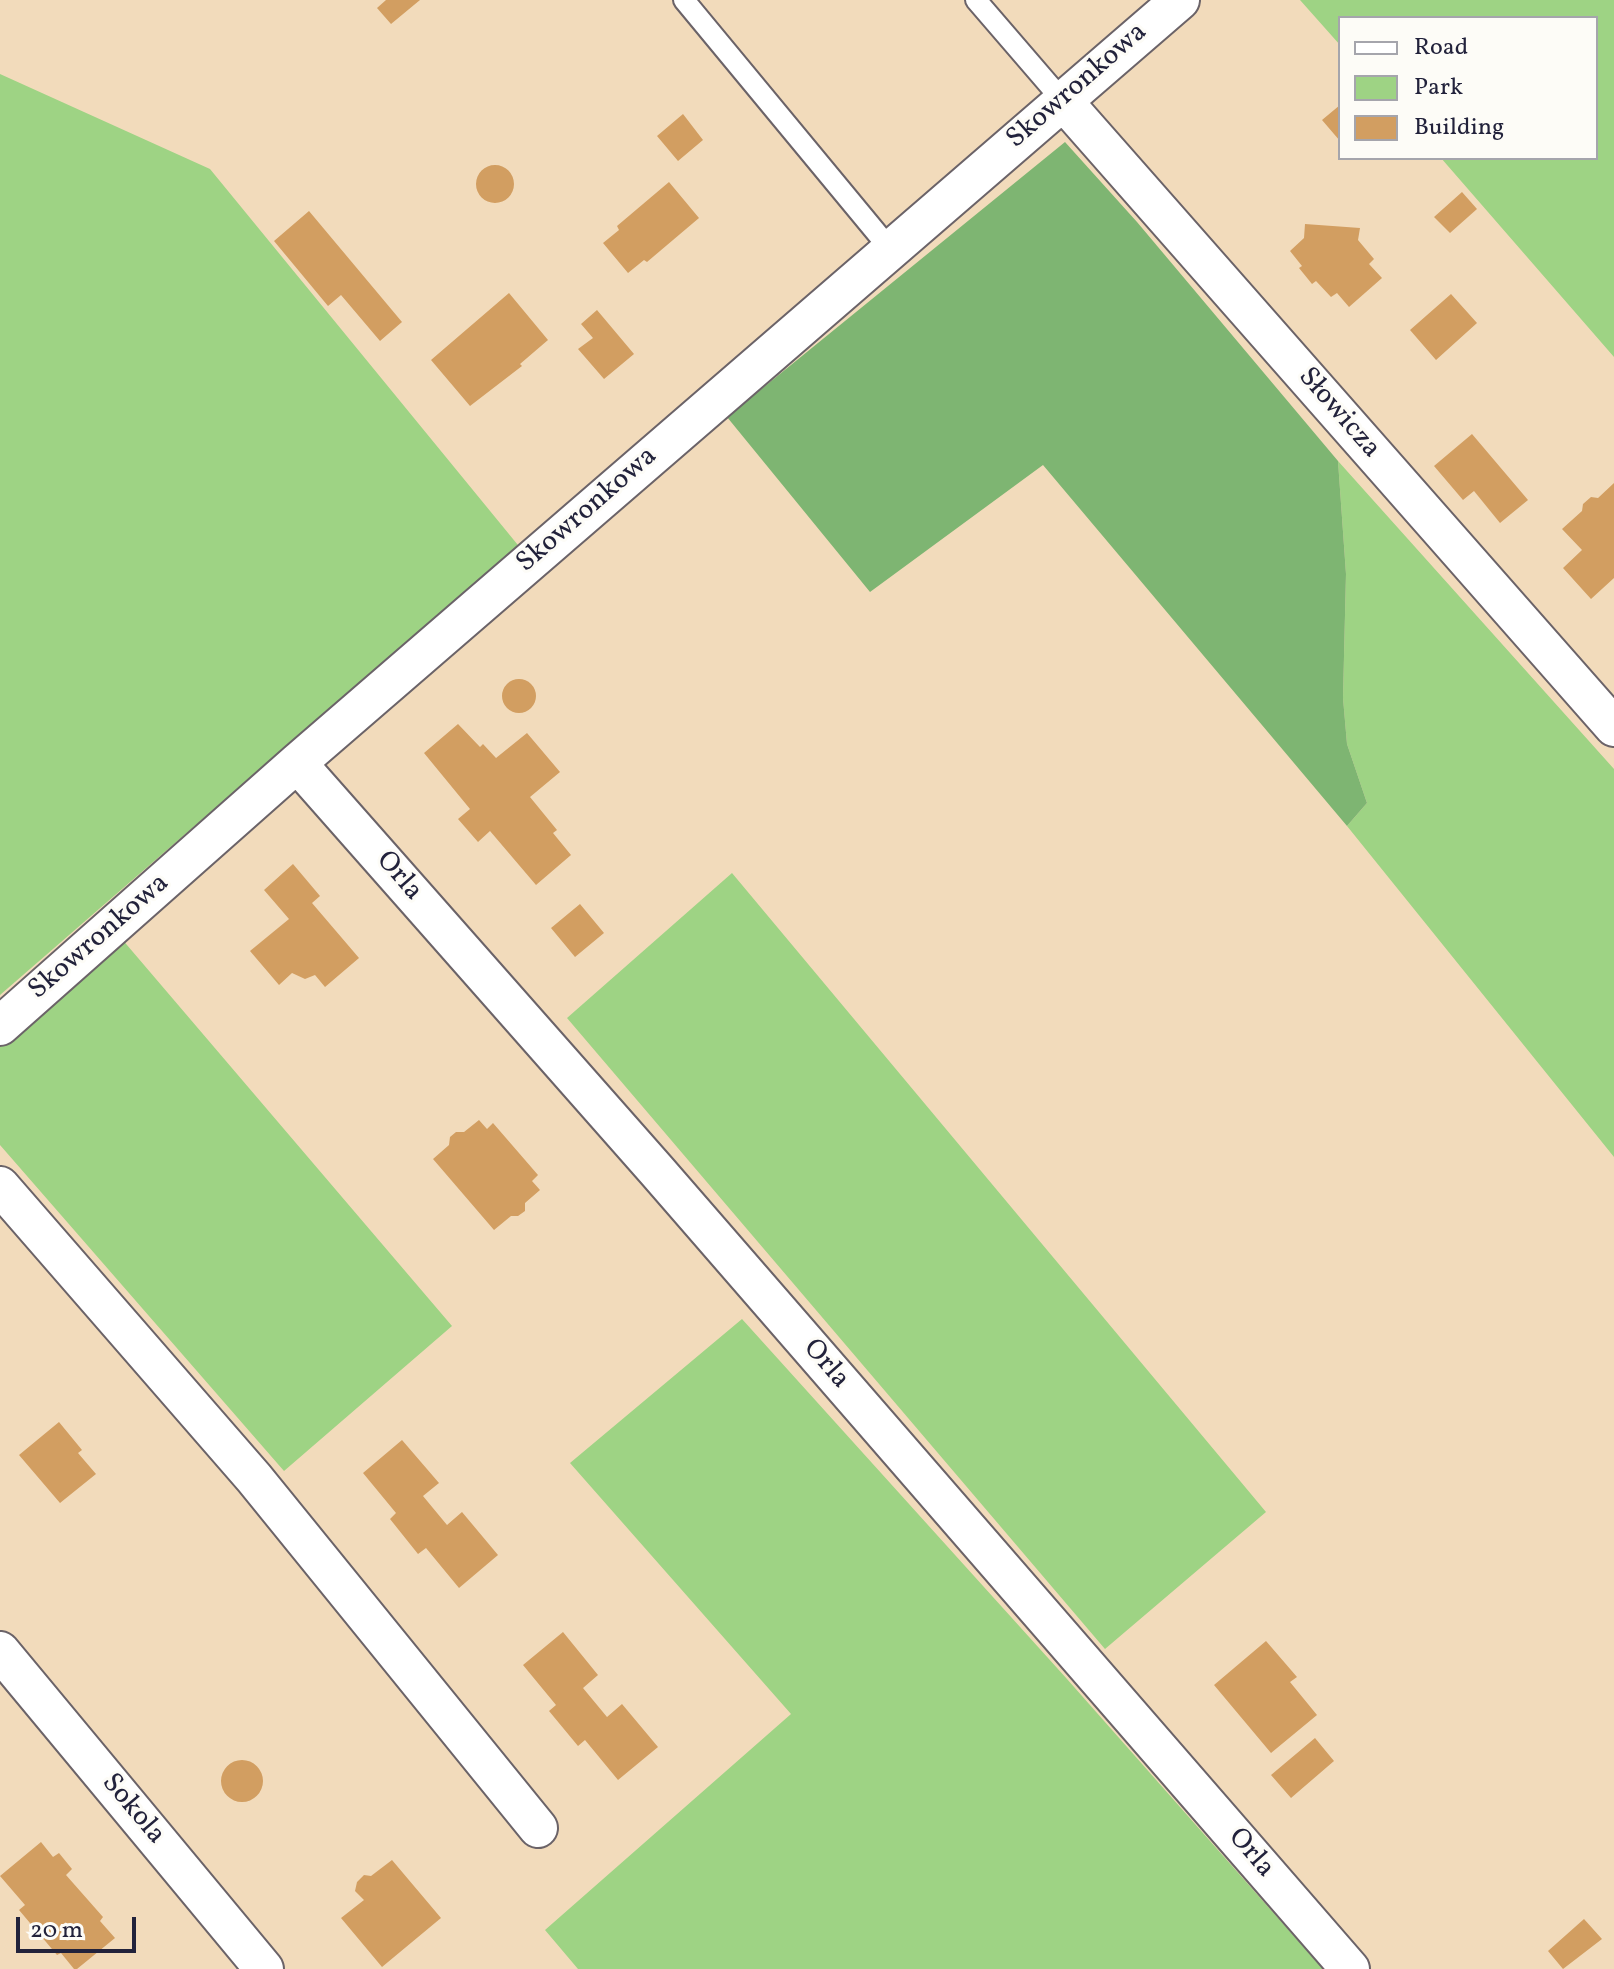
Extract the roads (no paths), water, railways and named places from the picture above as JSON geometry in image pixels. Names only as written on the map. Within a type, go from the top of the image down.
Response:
[{"type":"street","name":"Skowronkowa","points":[[0,1026],[297,763],[1180,0]]},
{"type":"street","name":"Słowicza","points":[[1063,101],[1614,727]]},
{"type":"street","name":"Orla","points":[[297,763],[657,1171],[1350,1969]]},
{"type":"street","points":[[0,1186],[254,1478],[538,1828]]},
{"type":"street","name":"Sokola","points":[[0,1651],[264,1969]]},
{"type":"lane","points":[[684,0],[890,249]]},
{"type":"lane","points":[[976,0],[1063,101]]}]
